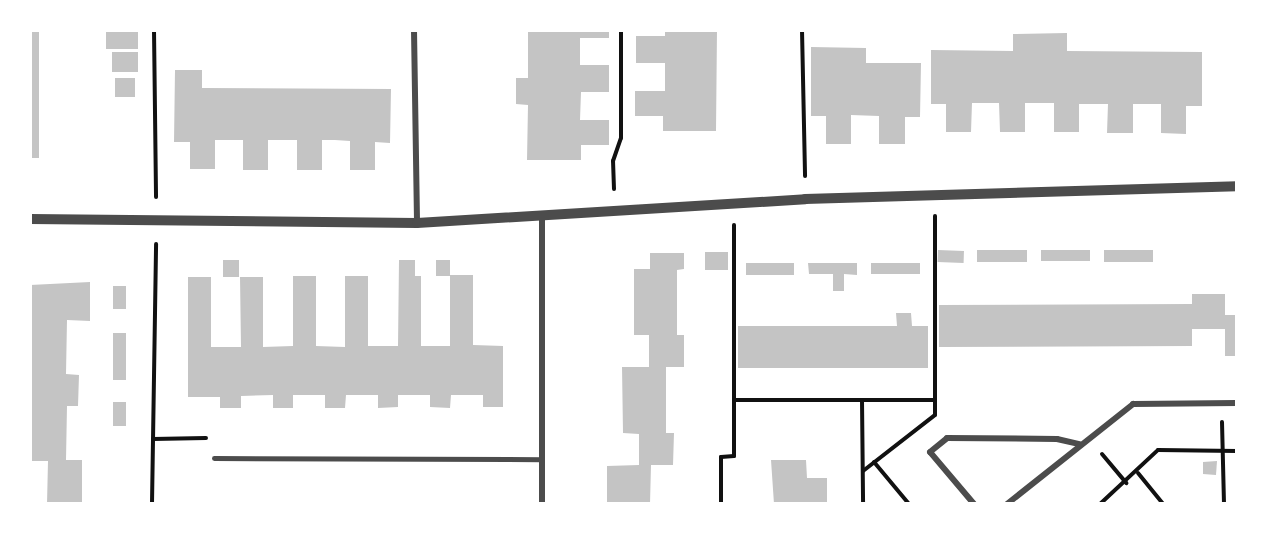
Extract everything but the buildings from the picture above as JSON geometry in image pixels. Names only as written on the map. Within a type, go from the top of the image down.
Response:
[{"type":"street","points":[[414,30],[417,223]]},
{"type":"street","points":[[30,219],[417,223],[806,198],[1237,186]]},
{"type":"street","points":[[542,215],[542,504]]},
{"type":"street","points":[[1007,504],[1088,436],[1133,404],[1237,404]]},
{"type":"street","points":[[974,504],[930,452],[947,438],[1057,439],[1079,444]]},
{"type":"street","points":[[214,458],[542,459]]},
{"type":"path","points":[[152,504],[156,220],[154,30]]},
{"type":"path","points":[[614,211],[613,161],[621,138],[621,30]]},
{"type":"path","points":[[802,30],[806,198]]},
{"type":"path","points":[[863,471],[934,415],[935,195]]},
{"type":"path","points":[[721,504],[721,457],[734,456],[734,203]]},
{"type":"path","points":[[735,400],[935,400]]},
{"type":"path","points":[[862,400],[863,504]]},
{"type":"path","points":[[1222,404],[1224,504]]},
{"type":"path","points":[[1088,436],[1126,483]]},
{"type":"path","points":[[1100,504],[1138,473],[1158,450],[1237,451]]},
{"type":"path","points":[[874,462],[909,504]]},
{"type":"path","points":[[1138,473],[1163,504]]}]
